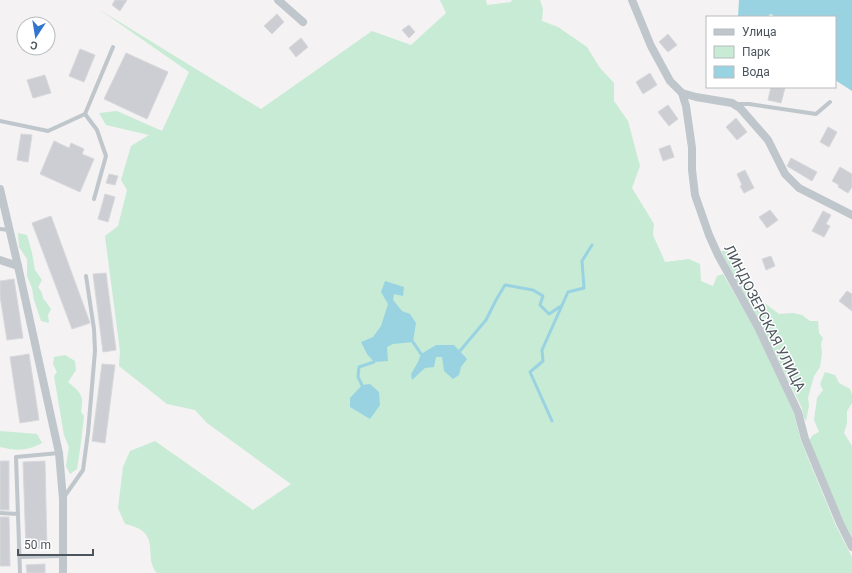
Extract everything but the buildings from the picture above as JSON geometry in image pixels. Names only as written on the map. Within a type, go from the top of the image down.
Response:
[{"type":"street","points":[[278,0],[303,22]]},
{"type":"street","name":"ЛИНДОЗЕРСКАЯ УЛИЦА","points":[[632,0],[651,46],[670,81],[682,93],[686,106],[692,148],[692,170],[695,195],[709,235],[718,255],[758,327],[798,412],[805,439],[840,523],[852,547]]},
{"type":"street","points":[[682,93],[732,104],[740,108],[768,140],[786,174],[798,188],[852,215]]},
{"type":"street","points":[[0,189],[59,453],[63,499],[63,573]]},
{"type":"street","points":[[0,260],[18,266]]},
{"type":"lane","points":[[0,121],[48,131],[85,114],[113,47]]},
{"type":"lane","points":[[732,104],[749,104],[816,114],[830,102]]},
{"type":"lane","points":[[85,114],[97,130],[106,156],[94,199]]},
{"type":"lane","points":[[0,228],[10,230]]},
{"type":"lane","points":[[63,499],[83,470],[88,433],[95,351],[94,329],[86,276]]},
{"type":"lane","points":[[20,573],[16,457],[59,453]]},
{"type":"lane","points":[[0,514],[18,514]]},
{"type":"lane","points":[[20,557],[64,556]]},
{"type":"green space","points":[[440,0],[486,0],[487,5],[511,2],[512,0],[540,0],[543,9],[542,21],[558,27],[587,47],[600,68],[614,83],[614,101],[628,121],[640,166],[632,188],[654,224],[653,235],[665,262],[689,259],[700,264],[701,281],[713,286],[717,276],[723,274],[755,329],[794,413],[801,441],[836,526],[852,557],[852,573],[157,573],[151,559],[148,539],[144,533],[137,528],[125,524],[118,508],[123,467],[130,451],[155,441],[253,510],[291,484],[207,423],[195,410],[167,404],[119,366],[120,351],[105,236],[118,226],[127,190],[121,180],[131,146],[149,135],[106,125],[99,113],[117,111],[162,131],[189,72],[100,10],[261,109],[372,31],[411,45],[446,13]]},
{"type":"green space","points":[[18,233],[27,235],[35,270],[42,280],[38,287],[43,298],[51,309],[48,315],[49,323],[41,321],[34,300],[32,288],[27,276],[27,259],[19,247]]},
{"type":"green space","points":[[725,249],[732,255],[734,264],[753,294],[779,314],[793,313],[802,315],[810,321],[818,321],[819,333],[823,338],[821,344],[822,354],[820,367],[814,376],[808,398],[809,406],[806,421],[803,416],[802,408],[760,323],[721,252]]},
{"type":"green space","points":[[65,355],[75,361],[76,370],[68,382],[79,392],[82,398],[81,412],[84,416],[77,469],[70,474],[66,466],[69,447],[64,435],[54,376],[57,372],[53,364],[54,357]]},
{"type":"green space","points":[[825,372],[835,375],[839,383],[850,389],[852,395],[852,403],[847,411],[847,423],[844,433],[852,446],[852,538],[809,440],[813,435],[819,432],[814,420],[817,398],[823,390],[820,384]]},
{"type":"green space","points":[[0,431],[37,434],[42,443],[32,448],[22,450],[0,447]]},
{"type":"water","points":[[739,0],[852,0],[852,91],[836,81],[836,16],[774,16],[771,14],[768,16],[738,16]]},
{"type":"water","points":[[385,281],[404,287],[403,296],[394,294],[393,300],[402,311],[410,314],[416,323],[413,342],[393,344],[387,347],[388,361],[374,362],[367,354],[361,342],[373,337],[381,326],[388,304],[381,292]]},
{"type":"water","points":[[436,345],[454,345],[467,359],[461,367],[459,375],[453,379],[444,371],[442,357],[436,357],[434,367],[425,368],[412,380],[411,374],[421,354]]},
{"type":"water","points":[[370,384],[379,392],[380,405],[370,419],[350,407],[350,398],[362,385]]},
{"type":"waterway","points":[[552,421],[530,372],[543,361],[542,350],[568,292],[584,288],[582,261],[592,245]]},
{"type":"waterway","points":[[459,352],[486,320],[505,285],[533,290],[543,296],[540,305],[549,314],[561,306]]},
{"type":"waterway","points":[[413,342],[421,354]]},
{"type":"waterway","points":[[362,385],[358,377],[359,367],[374,362]]}]
